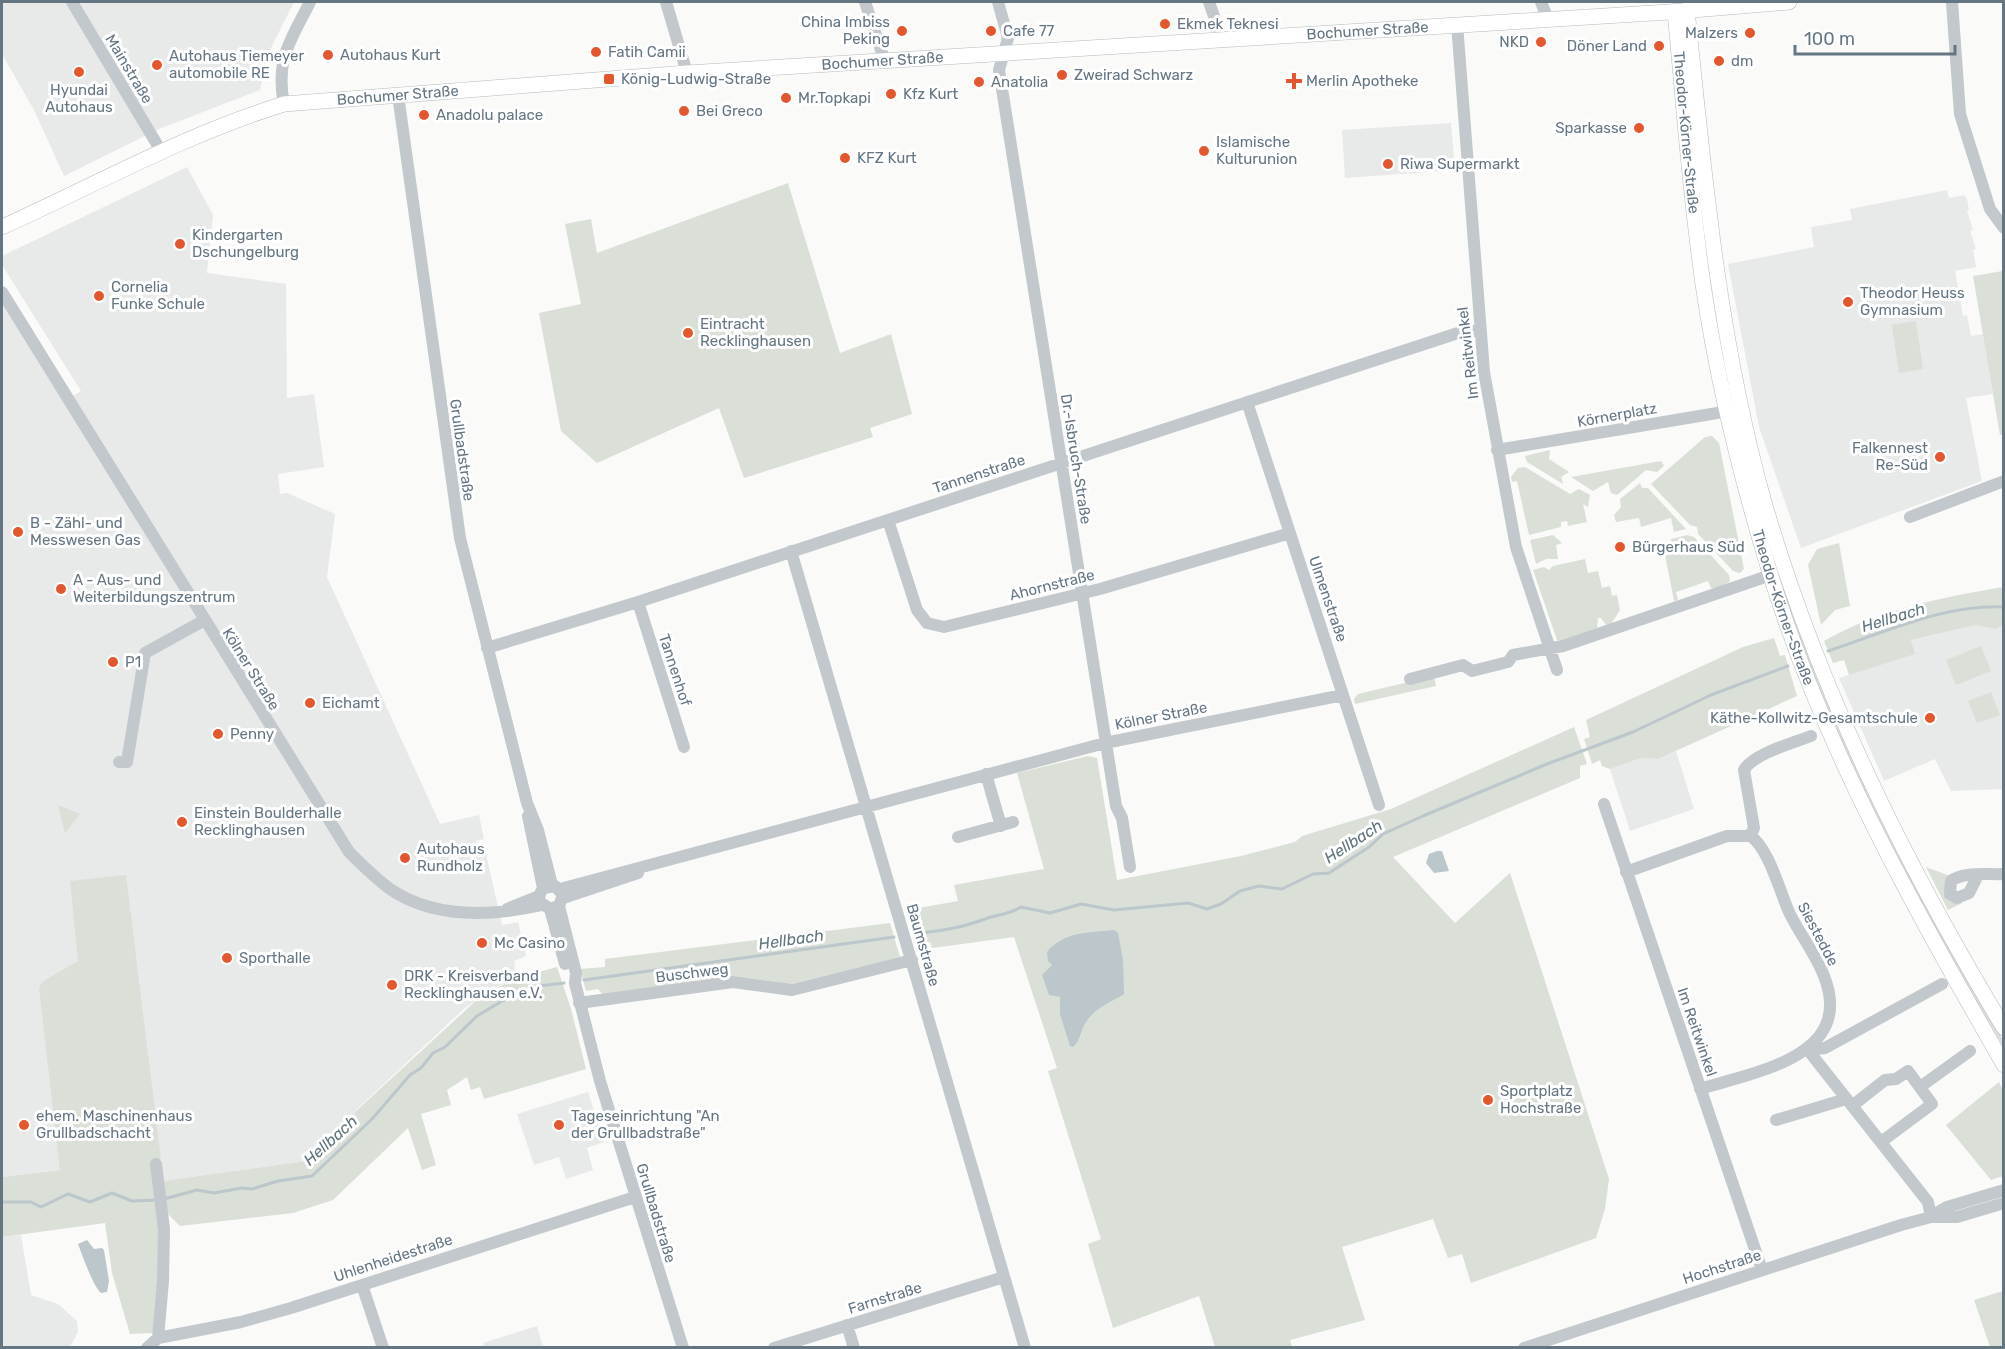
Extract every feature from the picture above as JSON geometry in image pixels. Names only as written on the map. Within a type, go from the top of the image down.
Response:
[{"type":"main road","name":"Bochumer Straße","points":[[2,227],[161,151],[248,115],[284,104],[687,73],[1789,2]]},
{"type":"main road","name":"Theodor-Körner-Straße","points":[[1681,10],[1707,251],[1734,410],[1767,566],[1816,699],[1874,829],[2004,1065]]},
{"type":"main road","name":"Theodor-Körner-Straße","points":[[1734,410],[1798,609],[1851,741],[1912,868],[2004,1028]]},
{"type":"street","name":"Mainstraße","points":[[72,2],[161,151]]},
{"type":"street","points":[[284,104],[280,81],[282,61],[310,2]]},
{"type":"street","points":[[666,2],[687,73]]},
{"type":"street","points":[[866,2],[885,62]]},
{"type":"street","name":"Dr.-Isbruch-Straße","points":[[998,2],[1008,38],[999,70],[1105,743],[1116,807],[1122,818],[1130,867]]},
{"type":"street","points":[[1209,2],[1222,39]]},
{"type":"street","points":[[1540,2],[1547,17]]},
{"type":"street","points":[[1952,2],[1960,114],[1990,209],[2004,228]]},
{"type":"street","name":"Im Reitwinkel","points":[[1457,24],[1480,330],[1497,450],[1516,547],[1557,670]]},
{"type":"street","name":"Grullbadstraße","points":[[399,94],[460,538],[526,803],[529,831],[551,897],[568,976],[574,983],[600,1081],[683,1347]]},
{"type":"street","name":"Kölner Straße","points":[[2,292],[203,621],[349,852],[374,877],[401,895],[444,911],[464,914],[516,911],[625,870],[650,867],[986,774],[1105,743],[1343,695]]},
{"type":"street","name":"Tannenstraße","points":[[487,648],[638,603],[1458,333],[1480,330]]},
{"type":"street","name":"Ulmenstraße","points":[[1247,402],[1380,806]]},
{"type":"street","name":"Körnerplatz","points":[[1497,450],[1734,410]]},
{"type":"street","points":[[1910,517],[2004,481]]},
{"type":"street","name":"Ahornstraße","points":[[888,520],[917,610],[927,623],[935,627],[951,627],[1290,533]]},
{"type":"street","name":"Baumstraße","points":[[791,551],[1025,1347]]},
{"type":"street","points":[[1410,679],[1463,665],[1472,671],[1508,662],[1513,655],[1563,646],[1762,578]]},
{"type":"street","name":"Tannenhof","points":[[638,603],[684,747]]},
{"type":"street","points":[[119,762],[127,762],[145,653],[203,621]]},
{"type":"street","points":[[1626,872],[1727,836],[1750,836],[1754,828],[1744,771],[1748,764],[1811,736]]},
{"type":"street","points":[[958,837],[1007,824],[986,774]]},
{"type":"street","name":"Im Reitwinkel","points":[[1604,804],[1762,1270]]},
{"type":"street","name":"Siestedde","points":[[1750,836],[1757,840],[1764,852],[1794,921],[1824,974],[1828,988],[1830,1001],[1827,1018],[1817,1040],[1808,1050]]},
{"type":"street","points":[[1978,875],[2004,874]]},
{"type":"street","name":"Buschweg","points":[[579,1003],[733,982],[792,990],[912,960]]},
{"type":"street","points":[[1700,1089],[1790,1060],[1808,1050],[1825,1048],[1942,984]]},
{"type":"street","points":[[1808,1050],[1928,1202],[1931,1217]]},
{"type":"street","points":[[1920,1088],[1970,1051]]},
{"type":"street","points":[[1776,1120],[1849,1102],[1885,1080],[1896,1079],[1908,1071],[1932,1104],[1881,1142]]},
{"type":"street","points":[[147,1347],[158,1338],[163,1281],[162,1212],[156,1164]]},
{"type":"street","name":"Hochstraße","points":[[1526,1347],[1931,1217],[1947,1207],[2004,1190]]},
{"type":"street","name":"Uhlenheidestraße","points":[[158,1338],[241,1322],[635,1197]]},
{"type":"street","name":"Hochstraße","points":[[1931,1217],[1957,1217],[2004,1203]]},
{"type":"street","name":"Farnstraße","points":[[774,1347],[1004,1277]]},
{"type":"street","points":[[362,1285],[383,1347]]},
{"type":"street","points":[[847,1325],[854,1347]]},
{"type":"shaded area","points":[[2,2],[294,2],[269,52],[260,90],[159,129],[64,176],[34,110],[2,54]]},
{"type":"shaded area","points":[[1451,123],[1455,170],[1345,178],[1342,130]]},
{"type":"shaded area","points":[[187,167],[213,215],[207,273],[286,284],[287,398],[314,394],[324,467],[278,474],[280,494],[287,493],[335,514],[327,577],[440,824],[479,815],[484,839],[476,841],[479,855],[486,854],[502,925],[518,922],[526,956],[514,961],[516,978],[498,986],[465,1008],[355,1111],[355,1117],[319,1153],[306,1161],[162,1181],[161,1157],[2,1177],[2,292],[68,399],[81,391],[2,265],[2,256]]},
{"type":"shaded area","name":"Eintracht Recklinghausen","points":[[788,183],[840,353],[891,334],[912,414],[870,428],[873,437],[744,478],[719,408],[597,463],[561,431],[539,313],[581,304],[565,224],[591,219],[597,253]]},
{"type":"shaded area","name":"Theodor Heuss Gymnasium","points":[[1947,190],[1949,198],[1964,195],[1967,199],[1969,210],[1967,211],[1973,230],[1970,231],[1976,249],[1973,250],[1976,267],[1955,271],[1963,316],[1967,315],[1971,336],[1983,334],[1993,394],[1966,398],[1982,481],[1801,548],[1759,427],[1728,264],[1814,247],[1811,227],[1852,220],[1850,209]]},
{"type":"shaded area","points":[[2003,271],[2004,435],[2000,435],[1973,276]]},
{"type":"shaded area","points":[[1916,321],[1923,369],[1899,373],[1892,325]]},
{"type":"shaded area","points":[[1741,427],[1819,682],[1841,734],[1871,799],[1964,974],[2003,1040],[2003,1046],[1907,876],[1877,818],[1823,700],[1771,559]]},
{"type":"shaded area","points":[[1712,436],[1719,443],[1744,569],[1740,573],[1733,571],[1698,534],[1697,527],[1690,525],[1651,484],[1705,437]]},
{"type":"shaded area","points":[[1550,450],[1549,459],[1569,472],[1561,477],[1563,484],[1527,462],[1525,456]]},
{"type":"shaded area","points":[[1661,461],[1664,466],[1657,472],[1646,470],[1617,495],[1611,493],[1608,482],[1593,491],[1571,477]]},
{"type":"shaded area","points":[[1525,467],[1570,494],[1579,489],[1590,495],[1588,507],[1583,504],[1587,522],[1568,526],[1567,521],[1561,522],[1561,527],[1529,535],[1517,481],[1512,482],[1511,477],[1518,468]]},
{"type":"shaded area","points":[[1640,483],[1642,488],[1648,488],[1686,529],[1674,532],[1671,518],[1641,527],[1639,518],[1616,522],[1614,515],[1621,507],[1620,499]]},
{"type":"shaded area","points":[[1553,535],[1562,543],[1556,545],[1558,559],[1546,559],[1536,564],[1530,540]]},
{"type":"shaded area","points":[[1687,535],[1694,537],[1729,575],[1730,581],[1720,588],[1711,588],[1708,581],[1676,592],[1678,600],[1674,601],[1665,555],[1673,553],[1671,539]]},
{"type":"shaded area","points":[[1839,543],[1850,606],[1835,610],[1821,625],[1808,565],[1817,549]]},
{"type":"shaded area","points":[[1585,559],[1588,573],[1598,571],[1602,588],[1610,586],[1612,596],[1617,595],[1620,610],[1611,624],[1606,625],[1601,618],[1598,618],[1597,628],[1561,641],[1557,640],[1533,570],[1544,567],[1549,570],[1553,566]]},
{"type":"shaded area","points":[[2003,587],[2003,625],[1996,629],[1976,625],[1911,640],[1915,654],[1849,675],[1844,660],[1833,663],[1824,641],[1867,621],[1911,606]]},
{"type":"shaded area","name":"Käthe-Kollwitz-Gesamtschule","points":[[1976,625],[1996,629],[2003,625],[2003,789],[1951,791],[1935,759],[1884,781],[1839,678],[1914,654],[1911,640]]},
{"type":"shaded area","points":[[1774,638],[1780,656],[1785,655],[1797,696],[1658,759],[1641,758],[1610,769],[1602,766],[1600,760],[1592,764],[1584,739],[1590,737],[1586,720],[1743,647]]},
{"type":"shaded area","points":[[1981,646],[1991,671],[1956,685],[1946,660]]},
{"type":"shaded area","points":[[1434,676],[1436,686],[1355,704],[1354,699],[1358,694]]},
{"type":"shaded area","points":[[1991,692],[2000,715],[1977,723],[1968,701]]},
{"type":"shaded area","points":[[1574,727],[1587,764],[1580,766],[1580,778],[1393,857],[1455,923],[1510,873],[1609,1179],[1605,1209],[1596,1238],[1471,1283],[1462,1254],[1448,1258],[1433,1219],[1342,1247],[1365,1320],[1290,1340],[1292,1347],[1215,1347],[1199,1296],[1113,1328],[1088,1244],[1101,1239],[1048,1071],[1057,1068],[1014,937],[932,948],[930,942],[917,946],[907,910],[958,901],[954,885],[1044,869],[1017,773],[1088,756],[1097,758],[1117,880],[1241,856],[1295,842],[1302,836],[1391,809]]},
{"type":"shaded area","points":[[1676,751],[1694,809],[1630,831],[1610,769],[1641,758],[1658,759]]},
{"type":"shaded area","points":[[58,805],[80,814],[65,833]]},
{"type":"shaded area","points":[[1442,851],[1449,871],[1434,873],[1426,863],[1429,854]]},
{"type":"shaded area","points":[[1926,867],[1950,876],[1946,881],[1962,903],[1948,910]]},
{"type":"shaded area","points":[[126,875],[161,1160],[153,1161],[160,1218],[153,1333],[130,1334],[112,1273],[105,1223],[2,1237],[2,1177],[60,1170],[39,988],[42,982],[78,961],[70,881]]},
{"type":"shaded area","points":[[890,923],[900,957],[790,984],[734,976],[603,995],[598,989],[586,991],[580,969],[605,967],[605,959]]},
{"type":"shaded area","points":[[1114,930],[1118,933],[1123,960],[1124,994],[1094,1013],[1084,1025],[1076,1044],[1073,1047],[1070,1046],[1060,1014],[1060,997],[1049,995],[1042,975],[1052,965],[1048,961],[1047,952],[1061,940],[1078,934]]},
{"type":"shaded area","points":[[557,967],[571,1009],[586,1069],[484,1099],[480,1087],[471,1090],[467,1077],[447,1090],[451,1105],[421,1114],[436,1165],[422,1170],[408,1128],[333,1200],[293,1213],[180,1226],[165,1211],[162,1181],[306,1161],[319,1153],[355,1117],[355,1112],[481,996],[516,978]]},
{"type":"shaded area","points":[[1999,1082],[2003,1091],[2003,1176],[1991,1180],[1946,1125]]},
{"type":"shaded area","name":"Tageseinrichtung \"An der Grullbadstraße\"","points":[[588,1092],[604,1142],[587,1148],[593,1170],[566,1179],[559,1157],[534,1165],[517,1114]]},
{"type":"shaded area","points":[[21,1235],[31,1295],[58,1304],[77,1321],[78,1332],[70,1347],[2,1347],[2,1237]]},
{"type":"shaded area","points":[[87,1240],[94,1249],[104,1250],[109,1281],[107,1292],[101,1293],[98,1289],[78,1244]]},
{"type":"shaded area","points":[[2003,1291],[2003,1347],[1990,1347],[1974,1300]]},
{"type":"shaded area","points":[[537,1326],[543,1347],[485,1347],[483,1343]]},
{"type":"waterway","name":"Hellbach","points":[[1828,651],[1936,615],[1981,607],[2004,607]]},
{"type":"waterway","name":"Hellbach","points":[[914,934],[968,925],[1012,912],[1021,907],[1050,913],[1081,904],[1114,910],[1188,903],[1207,909],[1221,904],[1240,891],[1259,886],[1282,889],[1313,874],[1329,873],[1369,847],[1383,834],[1423,816],[1547,764],[1633,732],[1711,695],[1788,666]]},
{"type":"waterway","name":"Hellbach","points":[[584,980],[894,937]]},
{"type":"waterway","name":"Hellbach","points":[[164,1199],[197,1190],[214,1193],[242,1188],[252,1189],[278,1181],[312,1176],[372,1119],[410,1075],[421,1068],[433,1053],[445,1047],[477,1016],[512,995],[539,986],[564,983]]},
{"type":"waterway","name":"Hellbach","points":[[2,1202],[31,1202],[41,1207],[68,1194],[90,1202],[112,1193],[132,1201],[158,1200]]},
{"type":"place","name":"Ekmek Teknesi","points":[[1165,24]]},
{"type":"place","name":"China Imbiss Peking","points":[[902,31]]},
{"type":"place","name":"Cafe 77","points":[[991,31]]},
{"type":"place","name":"Malzers","points":[[1750,33]]},
{"type":"place","name":"NKD","points":[[1541,42]]},
{"type":"place","name":"Döner Land","points":[[1659,46]]},
{"type":"place","name":"Fatih Camii","points":[[596,52]]},
{"type":"place","name":"Autohaus Kurt","points":[[328,55]]},
{"type":"place","name":"dm","points":[[1719,61]]},
{"type":"place","name":"Autohaus Tiemeyer automobile RE","points":[[157,65]]},
{"type":"place","name":"Hyundai Autohaus","points":[[79,72]]},
{"type":"place","name":"Zweirad Schwarz","points":[[1062,75]]},
{"type":"place","name":"König-Ludwig-Straße","points":[[609,79]]},
{"type":"place","name":"Merlin Apotheke","points":[[1294,81]]},
{"type":"place","name":"Anatolia","points":[[979,82]]},
{"type":"place","name":"Kfz Kurt","points":[[891,94]]},
{"type":"place","name":"Mr.Topkapi","points":[[786,98]]},
{"type":"place","name":"Bei Greco","points":[[684,111]]},
{"type":"place","name":"Anadolu palace","points":[[424,115]]},
{"type":"place","name":"Sparkasse","points":[[1639,128]]},
{"type":"place","name":"Islamische Kulturunion","points":[[1204,151]]},
{"type":"place","name":"KFZ Kurt","points":[[845,158]]},
{"type":"place","name":"Riwa Supermarkt","points":[[1388,164]]},
{"type":"place","name":"Kindergarten Dschungelburg","points":[[180,244]]},
{"type":"place","name":"Cornelia Funke Schule","points":[[99,296]]},
{"type":"place","name":"Theodor Heuss Gymnasium","points":[[1848,302]]},
{"type":"place","name":"Eintracht Recklinghausen","points":[[688,333]]},
{"type":"place","name":"Falkennest Re-Süd","points":[[1940,457]]},
{"type":"place","name":"B - Zähl- und Messwesen Gas","points":[[18,532]]},
{"type":"place","name":"Bürgerhaus Süd","points":[[1620,547]]},
{"type":"place","name":"A - Aus- und Weiterbildungszentrum","points":[[61,589]]},
{"type":"place","name":"P1","points":[[113,662]]},
{"type":"place","name":"Eichamt","points":[[310,703]]},
{"type":"place","name":"Käthe-Kollwitz-Gesamtschule","points":[[1930,718]]},
{"type":"place","name":"Penny","points":[[218,734]]},
{"type":"place","name":"Einstein Boulderhalle Recklinghausen","points":[[182,822]]},
{"type":"place","name":"Autohaus Rundholz","points":[[405,858]]},
{"type":"place","name":"Mc Casino","points":[[482,943]]},
{"type":"place","name":"Sporthalle","points":[[227,958]]},
{"type":"place","name":"DRK - Kreisverband Recklinghausen e.V.","points":[[392,985]]},
{"type":"place","name":"Sportplatz Hochstraße","points":[[1488,1100]]},
{"type":"place","name":"ehem. Maschinenhaus Grullbadschacht","points":[[24,1125]]},
{"type":"place","name":"Tageseinrichtung \"An der Grullbadstraße\"","points":[[559,1125]]}]
